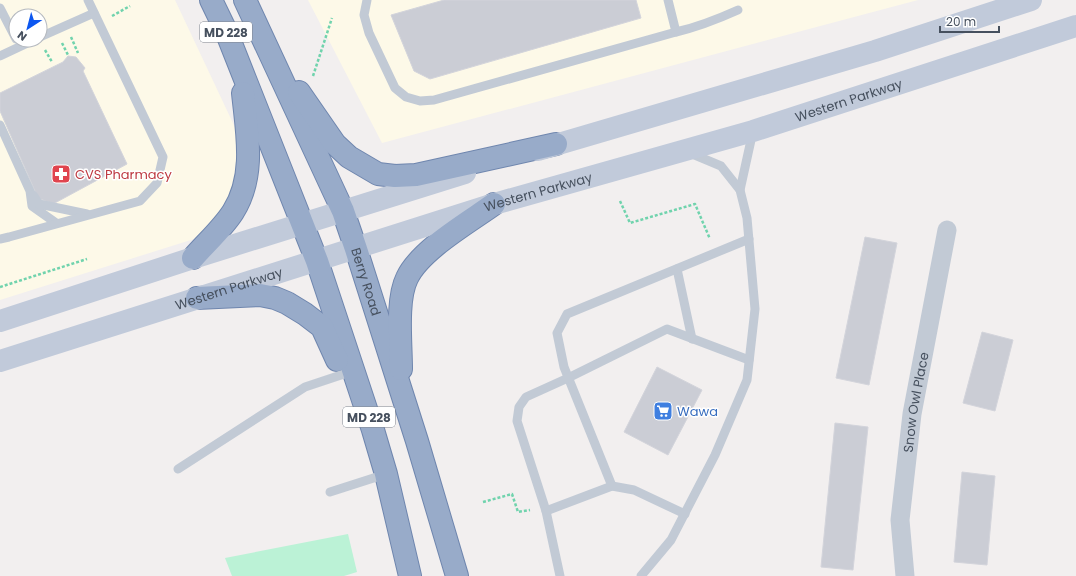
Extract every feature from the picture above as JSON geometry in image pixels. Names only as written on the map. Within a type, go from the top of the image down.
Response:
[{"type":"highway","name":"MD 228","points":[[211,0],[226,31],[316,261],[373,430],[386,474],[410,576]]},
{"type":"highway","name":"Berry Road","points":[[245,0],[343,211],[401,390],[457,576]]},
{"type":"highway","points":[[263,38],[335,144],[349,157],[378,174],[395,176],[416,175],[556,144]]},
{"type":"highway","points":[[193,258],[233,212],[242,193],[247,172],[249,151],[240,66]]},
{"type":"highway","points":[[401,390],[401,308],[406,279],[416,264],[446,237],[494,204]]},
{"type":"highway","points":[[197,298],[260,295],[287,302],[305,314],[322,327],[373,430]]},
{"type":"main road","points":[[0,321],[193,258],[556,144],[875,51],[1031,0]]},
{"type":"main road","name":"Western Parkway","points":[[0,361],[494,204],[753,131],[1076,26]]},
{"type":"street","name":"Snow Owl Place","points":[[905,576],[900,520],[912,414],[947,230]]},
{"type":"lane","points":[[0,239],[140,201],[157,183],[163,157],[88,0]]},
{"type":"lane","points":[[367,0],[364,15],[369,33],[395,88],[406,97],[420,101],[434,100],[715,21],[738,10]]},
{"type":"lane","points":[[668,0],[676,32]]},
{"type":"lane","points":[[0,8],[8,23]]},
{"type":"lane","points":[[48,33],[94,13]]},
{"type":"lane","points":[[0,56],[10,48]]},
{"type":"lane","points":[[0,125],[30,191],[39,204],[89,215]]},
{"type":"lane","points":[[740,190],[753,131]]},
{"type":"lane","points":[[640,576],[671,540],[685,514],[715,455],[747,380],[750,360],[755,309],[747,218],[740,190],[721,166],[685,151]]},
{"type":"lane","points":[[30,191],[32,206],[56,224]]},
{"type":"lane","points":[[612,486],[564,367],[557,333],[567,314],[749,239]]},
{"type":"lane","points":[[677,269],[692,339]]},
{"type":"lane","points":[[560,576],[546,508],[517,421],[519,408],[526,397],[667,329],[750,360]]},
{"type":"lane","points":[[178,469],[305,387],[344,374]]},
{"type":"lane","points":[[330,492],[386,474]]},
{"type":"lane","points":[[546,508],[612,486],[634,490],[685,514]]},
{"type":"path","points":[[108,18],[130,6]]},
{"type":"path","points":[[313,76],[332,18]]},
{"type":"path","points":[[75,34],[70,36],[78,53]]},
{"type":"path","points":[[620,201],[630,223],[695,204],[710,239]]},
{"type":"path","points":[[0,287],[87,259]]},
{"type":"path","points":[[483,502],[512,494],[518,512],[546,508]]},
{"type":"shaded area","points":[[0,0],[175,0],[240,138],[236,182],[221,215],[194,239],[0,300]]},
{"type":"shaded area","points":[[308,0],[918,0],[382,143]]},
{"type":"green space","points":[[348,534],[357,572],[344,576],[232,576],[225,558]]},
{"type":"building","points":[[444,0],[636,0],[641,18],[430,79],[414,71],[391,15]]},
{"type":"building","name":"CVS Pharmacy","points":[[68,56],[76,57],[85,68],[83,71],[127,164],[53,204],[38,198],[0,111],[0,93],[63,62]]},
{"type":"building","points":[[865,237],[897,243],[869,385],[836,378]]},
{"type":"building","points":[[982,332],[1013,340],[995,411],[963,403]]},
{"type":"building","name":"Wawa","points":[[657,367],[702,390],[668,455],[624,432]]},
{"type":"building","points":[[835,423],[868,427],[853,570],[821,567]]},
{"type":"building","points":[[962,472],[995,476],[987,565],[954,562]]},
{"type":"place","name":"CVS Pharmacy","points":[[61,174]]},
{"type":"place","name":"Wawa","points":[[663,411]]}]
